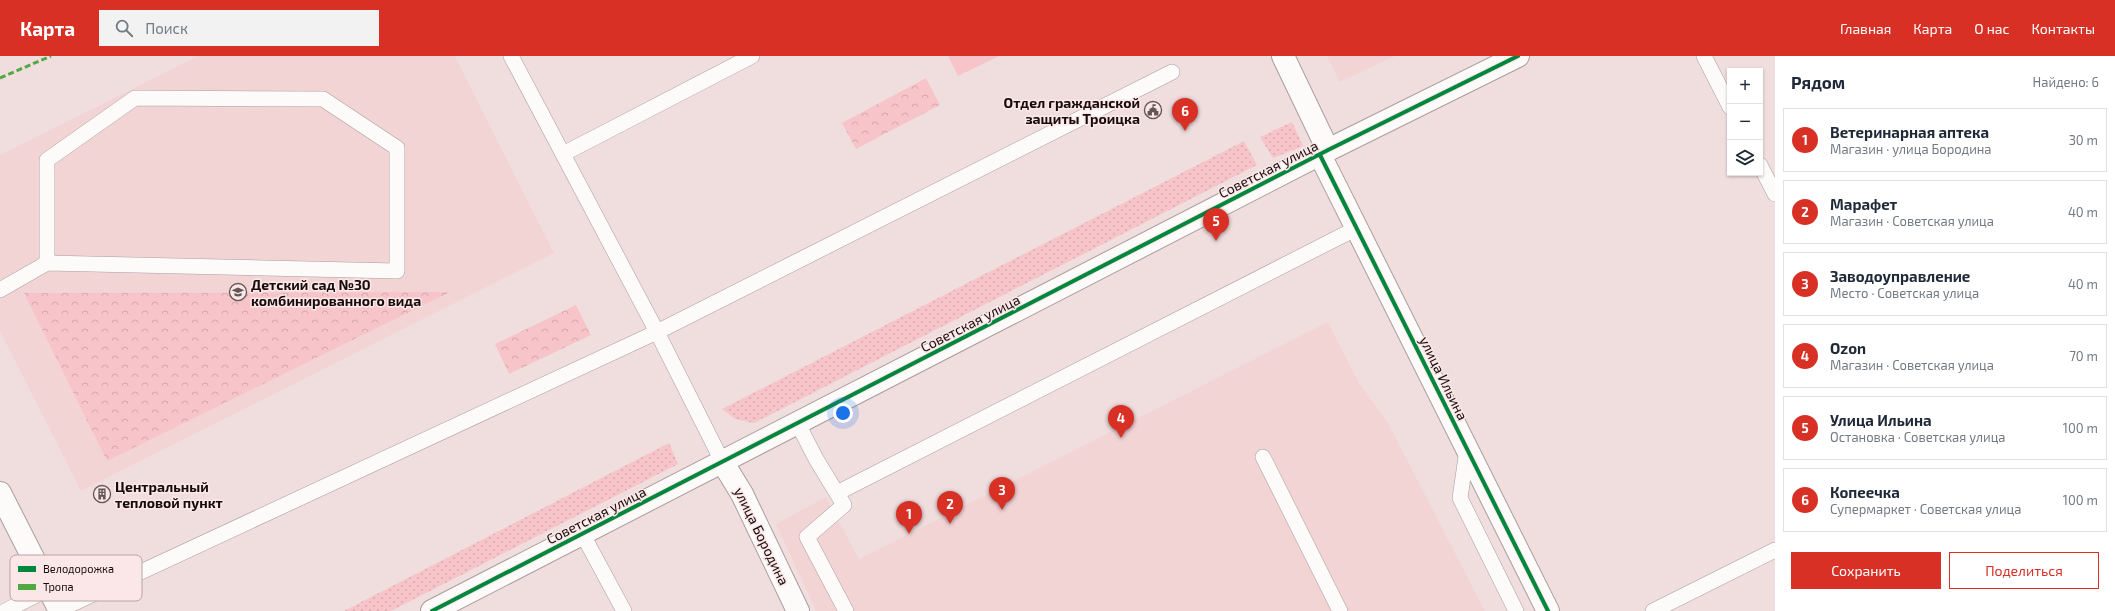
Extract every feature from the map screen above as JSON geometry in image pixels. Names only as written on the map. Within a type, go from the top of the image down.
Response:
[{"type":"street","name":"улица Ильина","points":[[1283,56],[1357,228],[1548,611]]},
{"type":"street","name":"Советская улица","points":[[432,611],[723,463],[1324,153],[1518,56]]},
{"type":"street","name":"улица Бородина","points":[[723,463],[742,494],[798,611]]},
{"type":"street","points":[[0,493],[31,555]]},
{"type":"street","points":[[54,601],[59,610]]},
{"type":"lane","points":[[511,56],[657,332],[723,463]]},
{"type":"lane","points":[[563,154],[752,56]]},
{"type":"lane","points":[[1704,56],[1728,104]]},
{"type":"lane","points":[[142,571],[657,332],[1172,72]]},
{"type":"lane","points":[[0,290],[47,263],[397,271],[397,148],[323,99],[135,98],[47,160],[47,263]]},
{"type":"lane","points":[[1763,171],[1775,194]]},
{"type":"lane","points":[[837,493],[1357,228]]},
{"type":"lane","points":[[798,424],[844,505],[807,537],[846,611]]},
{"type":"lane","points":[[1467,450],[1460,498],[1516,611]]},
{"type":"lane","points":[[1263,457],[1340,611]]},
{"type":"lane","points":[[583,534],[624,611]]},
{"type":"lane","points":[[1653,611],[1775,550]]},
{"type":"lane","points":[[5,611],[25,601]]},
{"type":"lane","points":[[59,610],[78,601]]},
{"type":"shaded area","name":"Детский сад №30 комбинированного вида","points":[[198,56],[455,56],[554,253],[81,491],[0,331],[0,155]]},
{"type":"shaded area","points":[[1327,56],[1395,56],[1340,82]]},
{"type":"shaded area","points":[[1328,322],[1359,383],[1388,423],[1485,611],[816,611],[776,524],[826,497],[859,559]]},
{"type":"green space","points":[[948,56],[999,56],[958,76]]},
{"type":"green space","points":[[926,78],[940,105],[856,149],[842,123]]},
{"type":"green space","points":[[1292,122],[1303,146],[1273,158],[1260,137]]},
{"type":"green space","points":[[1244,141],[1257,165],[754,423],[735,419],[722,409]]},
{"type":"green space","points":[[450,292],[107,461],[24,293]]},
{"type":"green space","points":[[576,305],[591,335],[509,374],[495,344]]},
{"type":"green space","points":[[669,443],[678,464],[391,611],[344,611]]},
{"type":"marked path","points":[[0,78],[51,56]]},
{"type":"cycle path","points":[[432,611],[1328,150],[1518,56]]},
{"type":"cycle path","points":[[1320,155],[1548,611]]},
{"type":"place","name":"Отдел гражданской защиты Троицка","points":[[1153,110]]},
{"type":"place","name":"Копеечка","points":[[1185,131]]},
{"type":"place","name":"Улица Ильина","points":[[1216,241]]},
{"type":"place","name":"Детский сад №30 комбинированного вида","points":[[238,292]]},
{"type":"place","name":"Ozon","points":[[1121,438]]},
{"type":"place","name":"Центральный тепловой пункт","points":[[102,494]]},
{"type":"place","name":"Заводоуправление","points":[[1002,510]]},
{"type":"place","name":"Марафет","points":[[950,524]]},
{"type":"place","name":"Ветеринарная аптека","points":[[909,534]]}]
